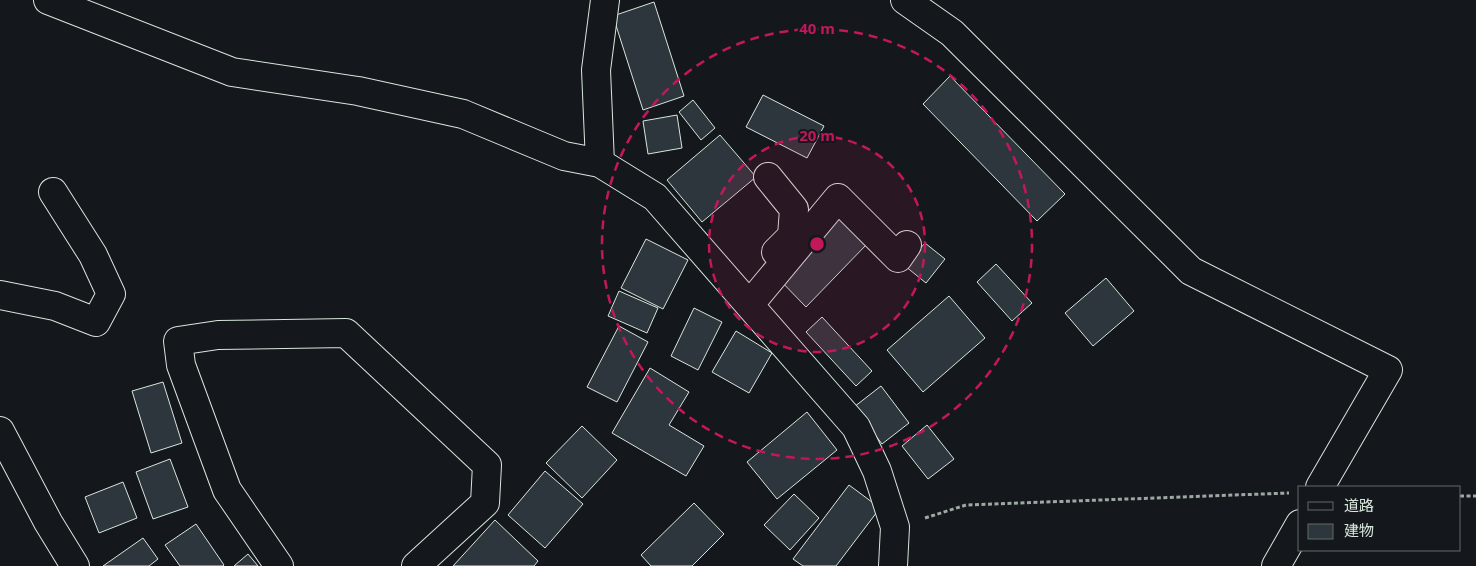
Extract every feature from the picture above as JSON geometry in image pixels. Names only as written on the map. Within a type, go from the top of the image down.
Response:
[{"type":"street","points":[[48,0],[99,9],[232,72],[358,92],[463,114],[564,156],[600,163],[655,197],[856,428],[877,471],[896,527],[893,566]]},
{"type":"street","points":[[600,163],[596,70],[605,0]]},
{"type":"street","points":[[904,0],[952,33],[1191,271],[1388,370],[1321,486]]},
{"type":"street","points":[[743,298],[792,236],[794,209],[768,177]]},
{"type":"street","points":[[0,295],[55,306],[96,322],[111,294],[92,255],[53,192]]},
{"type":"street","points":[[743,298],[838,198],[898,258],[906,245]]},
{"type":"street","points":[[279,566],[227,490],[181,365],[178,341],[218,335],[346,333],[487,465],[485,503],[416,566]]},
{"type":"street","points":[[0,431],[48,522],[75,566]]},
{"type":"street","points":[[1276,566],[1298,528]]},
{"type":"path","points":[[896,527],[966,505],[1290,493]]},
{"type":"path","points":[[1461,496],[1476,496]]},
{"type":"building","points":[[654,2],[684,96],[643,110],[613,16]]},
{"type":"building","points":[[950,76],[1065,194],[1037,221],[923,104]]},
{"type":"building","points":[[763,95],[824,126],[807,158],[746,127]]},
{"type":"building","points":[[693,100],[715,128],[701,140],[679,112]]},
{"type":"building","points":[[677,115],[682,148],[648,154],[643,121]]},
{"type":"building","points":[[720,135],[756,177],[702,222],[667,180]]},
{"type":"building","points":[[835,213],[867,244],[806,307],[775,275]]},
{"type":"building","points":[[646,239],[688,260],[663,309],[621,288]]},
{"type":"building","points":[[925,243],[945,259],[926,283],[905,266]]},
{"type":"building","points":[[996,264],[1032,303],[1012,321],[977,282]]},
{"type":"building","points":[[1106,278],[1134,311],[1093,346],[1065,313]]},
{"type":"building","points":[[619,291],[658,308],[647,333],[608,316]]},
{"type":"building","points":[[949,296],[985,338],[923,392],[887,350]]},
{"type":"building","points":[[694,308],[722,322],[698,370],[671,356]]},
{"type":"building","points":[[822,317],[872,371],[856,386],[806,332]]},
{"type":"building","points":[[619,326],[648,342],[617,402],[587,387]]},
{"type":"building","points":[[736,331],[772,353],[749,393],[712,372]]},
{"type":"building","points":[[650,368],[689,392],[669,425],[704,446],[686,476],[612,433]]},
{"type":"building","points":[[163,382],[182,443],[151,453],[132,391]]},
{"type":"building","points":[[881,386],[909,423],[882,444],[854,407]]},
{"type":"building","points":[[807,412],[837,450],[777,499],[747,462]]},
{"type":"building","points":[[927,425],[954,459],[928,479],[902,446]]},
{"type":"building","points":[[582,426],[617,460],[582,498],[546,463]]},
{"type":"building","points":[[170,459],[188,507],[153,519],[136,472]]},
{"type":"building","points":[[545,471],[583,504],[545,548],[508,515]]},
{"type":"building","points":[[123,482],[137,518],[99,533],[85,497]]},
{"type":"building","points":[[849,485],[880,508],[836,566],[803,566],[793,559]]},
{"type":"building","points":[[794,494],[819,518],[790,550],[764,525]]},
{"type":"building","points":[[694,503],[724,534],[692,566],[651,566],[641,555]]},
{"type":"building","points":[[495,520],[538,561],[534,566],[453,566]]},
{"type":"building","points":[[196,524],[223,566],[180,566],[165,545]]},
{"type":"building","points":[[143,538],[158,559],[149,566],[103,566]]},
{"type":"building","points":[[248,554],[258,566],[234,566]]}]
